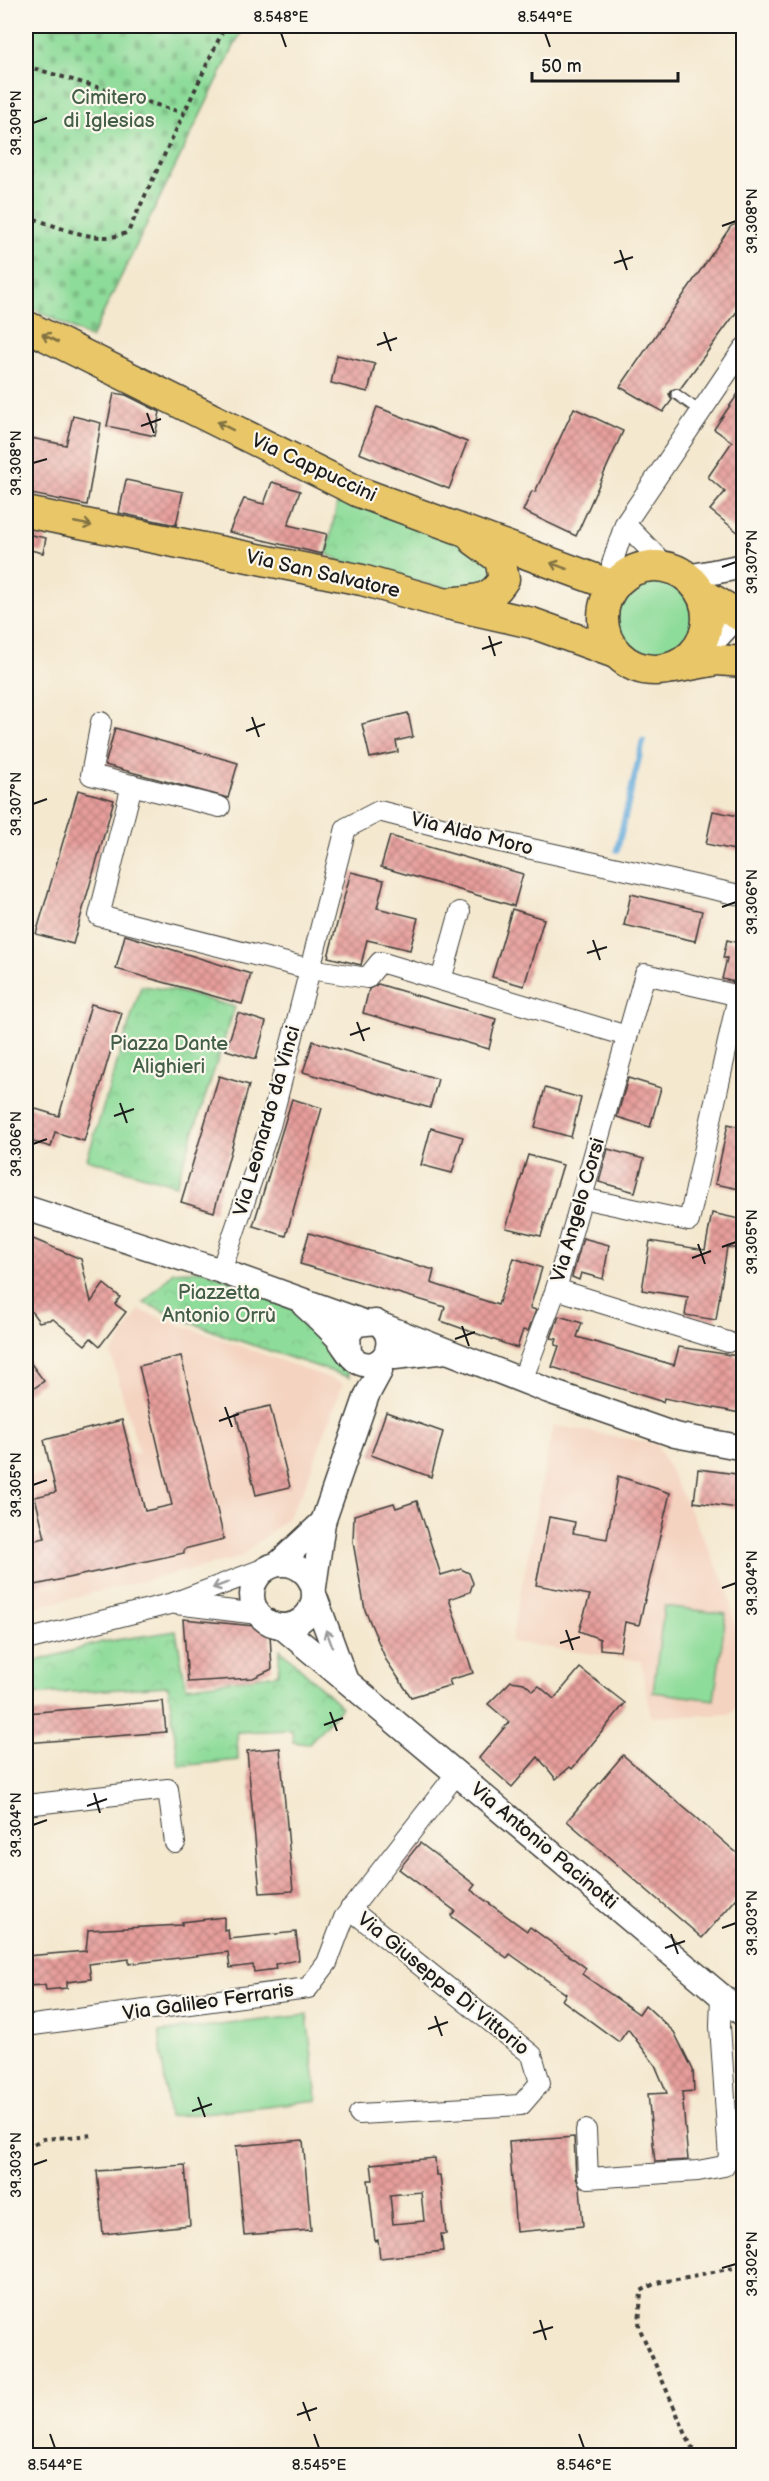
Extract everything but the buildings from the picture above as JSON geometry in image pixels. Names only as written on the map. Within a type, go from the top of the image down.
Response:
[{"type":"main road","name":"Via Cappuccini","points":[[26,326],[359,492],[459,529],[617,582]]},
{"type":"main road","name":"Via San Salvatore","points":[[26,512],[362,580],[443,603],[532,623],[615,653]]},
{"type":"main road","points":[[443,603],[486,599],[497,591],[504,579],[500,559],[459,529]]},
{"type":"main road","points":[[742,614],[685,579],[642,567],[617,582],[605,602],[603,619],[606,637],[615,653],[638,667],[665,669],[717,660],[744,662]]},
{"type":"main road","points":[[665,669],[685,661],[700,645],[707,625],[705,604],[685,579]]},
{"type":"street","points":[[617,582],[612,564],[625,524],[681,448],[701,412],[744,348]]},
{"type":"street","points":[[625,524],[685,579],[744,566]]},
{"type":"street","points":[[700,645],[718,636],[742,614]]},
{"type":"street","points":[[101,722],[91,775],[220,807]]},
{"type":"street","points":[[132,785],[99,916],[310,969],[367,978],[380,962],[627,1036]]},
{"type":"street","name":"Via Aldo Moro","points":[[310,969],[346,828],[380,812],[500,842],[744,896]]},
{"type":"street","points":[[441,980],[460,912]]},
{"type":"street","name":"Via Leonardo da Vinci","points":[[221,1271],[270,1126],[310,969]]},
{"type":"street","name":"Via Angelo Corsi","points":[[522,1381],[556,1289],[645,974],[741,997]]},
{"type":"street","points":[[582,1198],[689,1221],[741,997]]},
{"type":"street","points":[[26,1208],[221,1271],[300,1301],[449,1351],[522,1381],[675,1435],[744,1448]]},
{"type":"street","points":[[556,1289],[728,1342]]},
{"type":"street","points":[[300,1301],[350,1355],[365,1364],[382,1359],[449,1351]]},
{"type":"street","points":[[367,1395],[350,1355],[348,1334],[372,1324]]},
{"type":"street","points":[[173,1603],[258,1614],[273,1624],[281,1626],[302,1620],[309,1613],[323,1522],[367,1395],[380,1371],[382,1359],[390,1343],[372,1324]]},
{"type":"street","points":[[258,1614],[253,1604],[254,1583],[323,1522]]},
{"type":"street","points":[[26,1640],[173,1603],[273,1565],[298,1567],[307,1573],[344,1678]]},
{"type":"street","name":"Via Antonio Pacinotti","points":[[281,1626],[744,2014]]},
{"type":"street","name":"Via Galileo Ferraris","points":[[26,2026],[308,1988],[327,1963],[344,1918],[350,1909],[457,1773]]},
{"type":"street","points":[[26,1805],[168,1789],[175,1843]]},
{"type":"street","name":"Via Giuseppe Di Vittorio","points":[[350,1909],[532,2055],[540,2084],[520,2105],[359,2114]]},
{"type":"street","points":[[586,2130],[588,2178],[698,2171],[724,2166],[729,2158],[720,2026],[721,1996]]},
{"type":"lane","points":[[676,394],[701,412]]},
{"type":"path","points":[[26,216],[89,235],[117,238],[128,232],[225,26]]},
{"type":"path","points":[[26,66],[184,112]]},
{"type":"path","points":[[26,2148],[43,2139],[94,2135]]},
{"type":"path","points":[[700,2456],[691,2446],[639,2327],[641,2291],[656,2283],[744,2266]]},
{"type":"shaded area","points":[[139,1310],[343,1383],[304,1489],[286,1519],[239,1558],[26,1609],[26,1478],[139,1452],[111,1355]]},
{"type":"shaded area","points":[[553,1425],[657,1444],[727,1586],[744,1674],[743,1697],[731,1714],[651,1717],[641,1661],[511,1642]]},
{"type":"green space","name":"Cimitero di Iglesias","points":[[26,26],[244,26],[91,338],[26,305]]},
{"type":"green space","points":[[339,493],[461,536],[492,562],[492,580],[463,592],[356,568],[327,554]]},
{"type":"green space","points":[[648,580],[662,580],[676,586],[687,597],[693,611],[690,633],[682,645],[662,656],[648,656],[634,650],[623,639],[617,625],[617,611],[623,597],[634,586]]},
{"type":"green space","name":"Piazza Dante Alighieri","points":[[141,986],[173,990],[235,1007],[176,1185],[87,1159]]},
{"type":"green space","name":"Piazzetta Antonio Orrù","points":[[203,1270],[297,1307],[343,1353],[349,1377],[228,1337],[144,1303],[173,1272]]},
{"type":"green space","points":[[664,1606],[726,1614],[714,1700],[653,1692]]},
{"type":"green space","points":[[176,1631],[186,1687],[278,1674],[280,1649],[342,1707],[308,1744],[293,1742],[292,1730],[237,1732],[238,1760],[179,1766],[168,1686],[26,1695],[26,1664],[102,1642]]},
{"type":"green space","points":[[307,2015],[317,2100],[169,2117],[159,2032]]},
{"type":"waterway","points":[[617,850],[643,741]]}]
